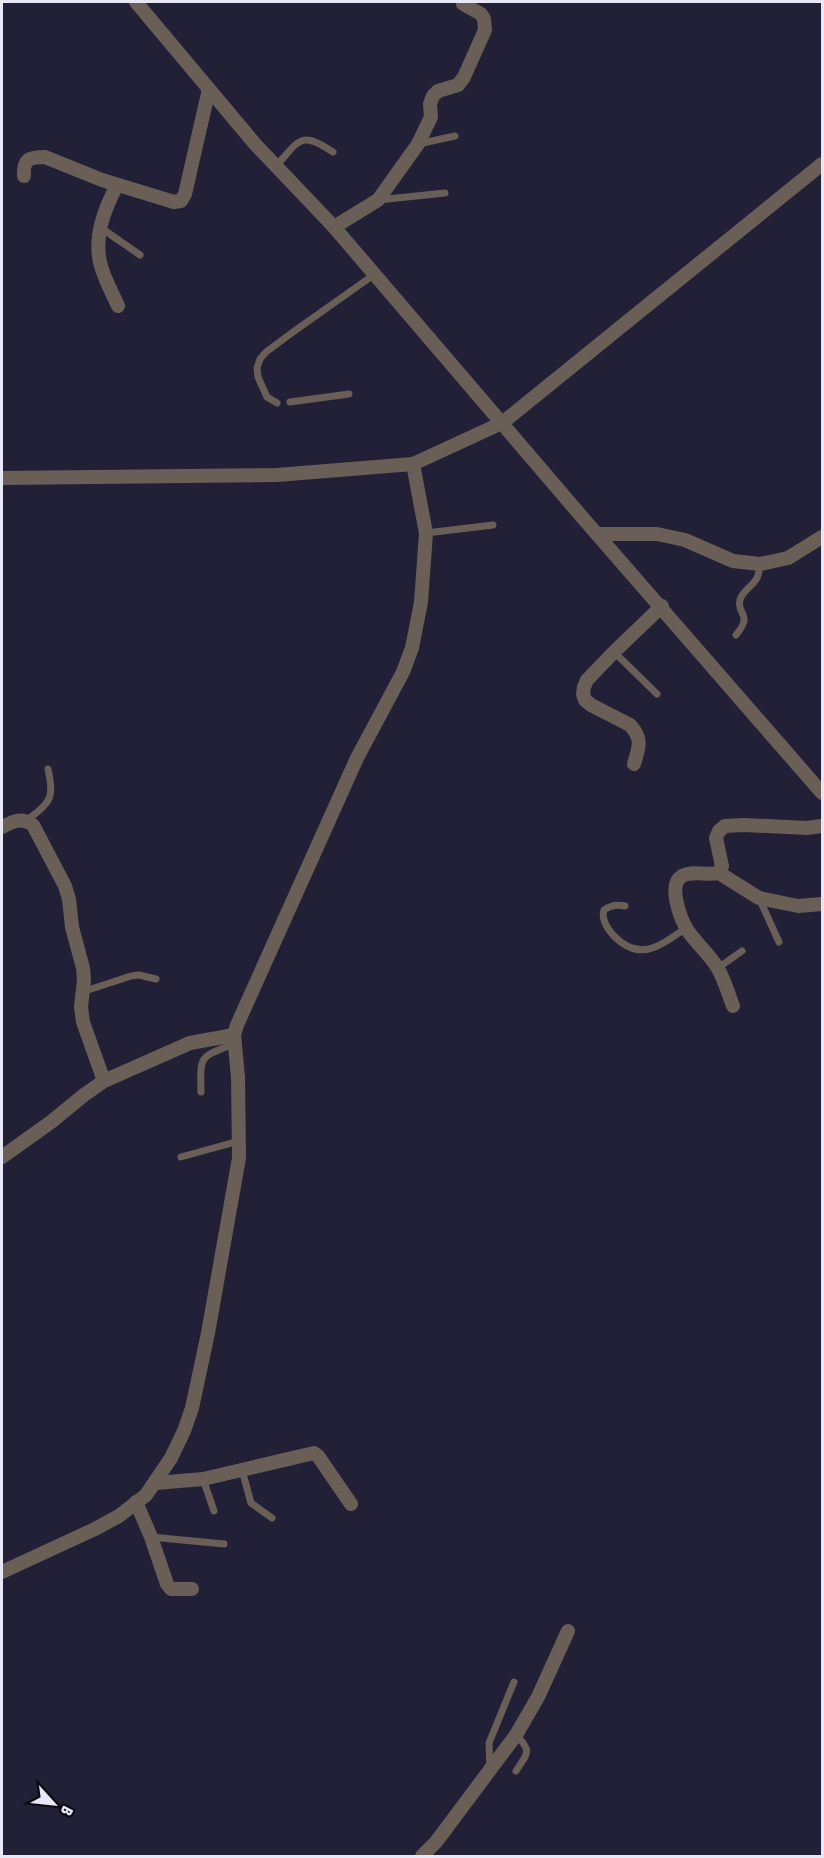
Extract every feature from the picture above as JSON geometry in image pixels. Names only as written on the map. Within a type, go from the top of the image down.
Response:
[{"type":"street","points":[[136,2],[255,144],[334,227],[822,793]]},
{"type":"street","points":[[334,227],[378,200],[418,144],[430,117],[430,104],[433,96],[438,91],[458,85],[464,77],[485,30],[481,14],[463,4]]},
{"type":"street","points":[[24,176],[23,167],[26,161],[34,157],[45,158],[117,185],[174,202],[182,201],[209,89]]},
{"type":"street","points":[[2,478],[277,475],[413,464],[502,423],[822,164]]},
{"type":"street","points":[[117,185],[107,203],[98,243],[100,262],[118,306]]},
{"type":"street","points":[[2,1572],[95,1529],[118,1516],[146,1495],[156,1482],[184,1431],[192,1408],[208,1333],[239,1158],[235,1039],[237,1025],[357,758],[403,672],[412,648],[420,611],[426,533],[413,464]]},
{"type":"street","points":[[598,534],[657,534],[685,540],[733,561],[760,564],[788,558],[822,537]]},
{"type":"street","points":[[634,764],[639,738],[634,730],[630,725],[591,705],[585,700],[583,694],[587,680],[662,606]]},
{"type":"street","points":[[2,827],[17,819],[26,820],[33,825],[65,886],[69,898],[72,927],[83,968],[81,1007],[83,1022],[104,1081]]},
{"type":"street","points":[[733,1006],[718,968],[686,928],[675,895],[675,884],[682,876],[718,873],[722,866],[716,838],[725,826],[807,828],[822,826]]},
{"type":"street","points":[[718,873],[759,898],[798,906],[822,904]]},
{"type":"street","points":[[2,1157],[104,1081],[190,1043],[235,1039]]},
{"type":"street","points":[[156,1482],[203,1479],[314,1453],[351,1504]]},
{"type":"street","points":[[136,1502],[166,1584],[171,1589],[192,1589]]},
{"type":"street","points":[[422,1857],[436,1842],[516,1735],[538,1697],[568,1631]]},
{"type":"lane","points":[[418,144],[455,136]]},
{"type":"lane","points":[[276,165],[305,139],[317,141],[333,152]]},
{"type":"lane","points":[[378,200],[445,193]]},
{"type":"lane","points":[[101,228],[140,255]]},
{"type":"lane","points":[[277,403],[267,397],[258,376],[257,368],[260,359],[292,332],[375,274]]},
{"type":"lane","points":[[290,402],[349,394]]},
{"type":"lane","points":[[426,533],[493,525]]},
{"type":"lane","points":[[736,635],[745,621],[740,599],[756,580],[760,564]]},
{"type":"lane","points":[[614,652],[657,694]]},
{"type":"lane","points":[[26,820],[46,805],[50,799],[52,787],[48,769]]},
{"type":"lane","points":[[759,898],[779,942]]},
{"type":"lane","points":[[625,906],[615,904],[609,906],[604,910],[603,918],[614,936],[632,950],[642,951],[662,944],[686,928]]},
{"type":"lane","points":[[718,968],[742,951]]},
{"type":"lane","points":[[82,992],[131,976],[139,975],[156,979]]},
{"type":"lane","points":[[201,1092],[203,1059],[235,1039]]},
{"type":"lane","points":[[181,1157],[239,1141]]},
{"type":"lane","points":[[242,1470],[251,1503],[272,1518]]},
{"type":"lane","points":[[203,1479],[214,1511]]},
{"type":"lane","points":[[150,1537],[224,1544]]},
{"type":"lane","points":[[490,1769],[489,1743],[514,1682]]},
{"type":"lane","points":[[516,1735],[527,1749],[516,1771]]}]
